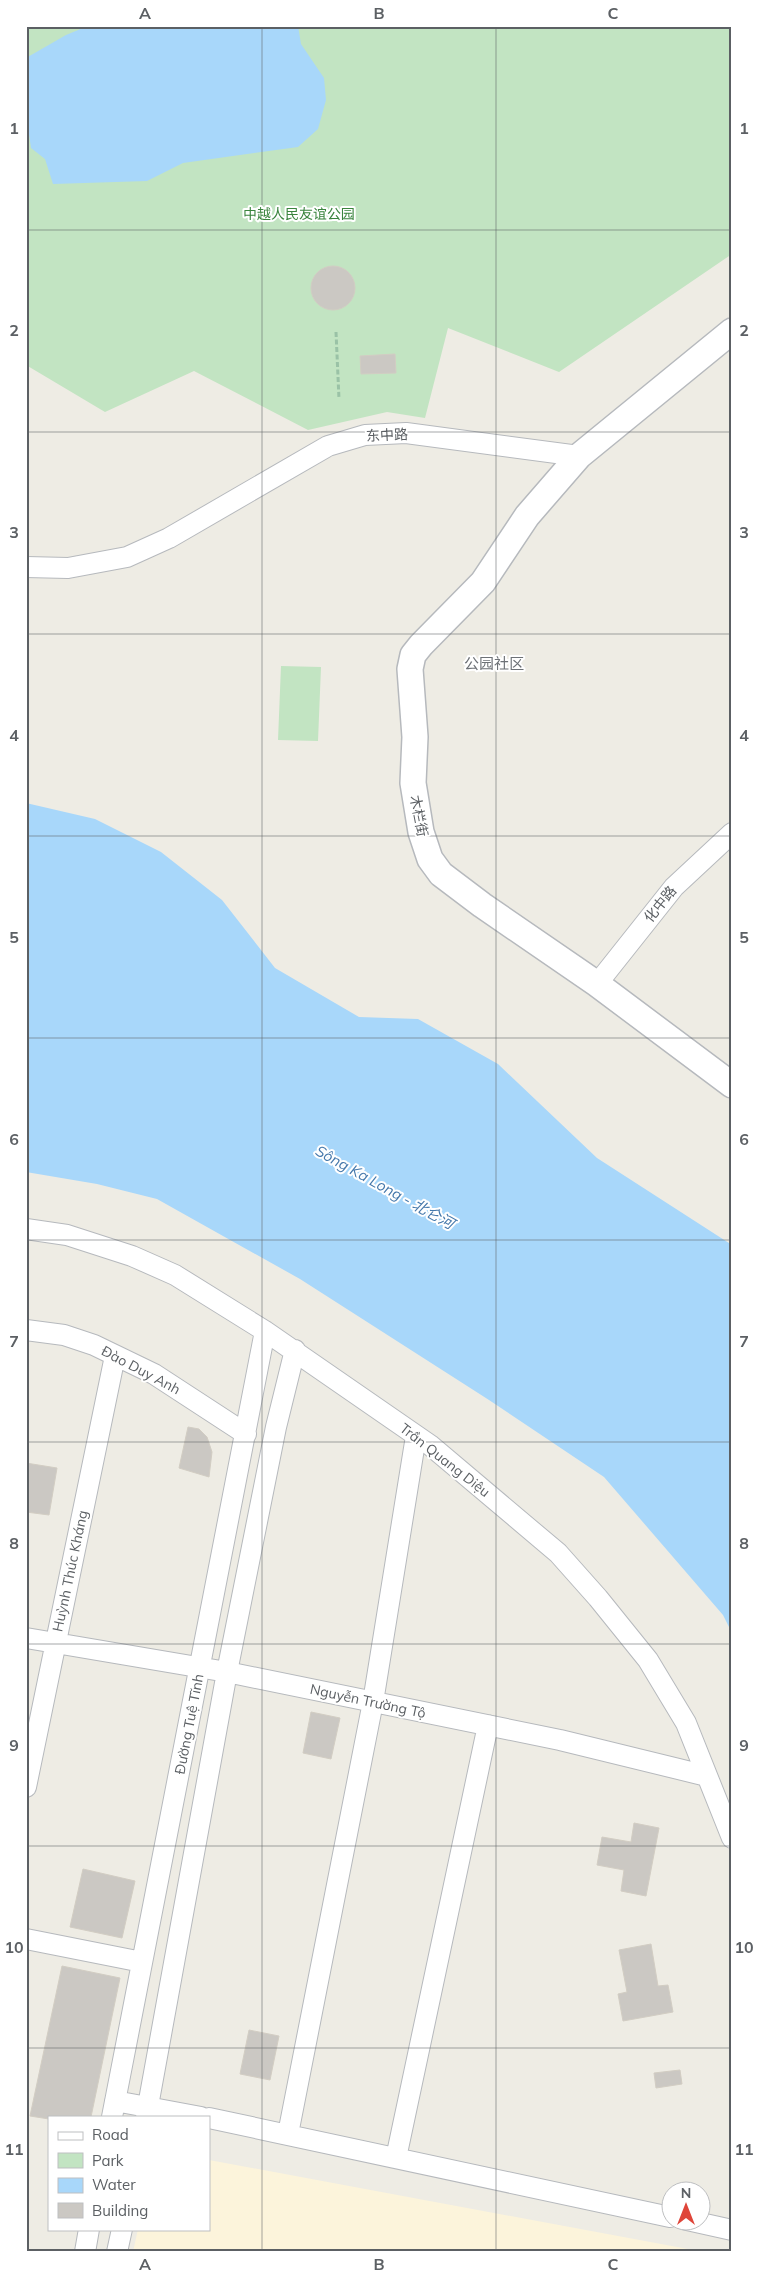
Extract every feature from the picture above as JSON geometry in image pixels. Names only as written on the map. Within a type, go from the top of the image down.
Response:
[{"type":"street","points":[[578,456],[732,331]]},
{"type":"street","name":"东中路","points":[[26,567],[68,568],[126,557],[169,538],[328,446],[365,435],[406,433],[578,456]]},
{"type":"street","name":"木栏街","points":[[578,456],[527,516],[483,582],[413,655],[410,669],[414,737],[413,783],[421,832],[430,859],[441,874],[598,984],[732,1085]]},
{"type":"street","name":"化中路","points":[[598,984],[674,887],[732,833]]},
{"type":"street","name":"Trần Quang Diệu","points":[[26,1229],[67,1235],[132,1256],[167,1271],[295,1350],[416,1436],[558,1553],[598,1598],[648,1660],[686,1723],[732,1838]]},
{"type":"street","name":"Đào Duy Anh","points":[[26,1330],[64,1335],[94,1345],[154,1374],[246,1434]]},
{"type":"street","name":"Đường Tuệ Tĩnh","points":[[113,2109],[265,1331]]},
{"type":"street","name":"Đường Tuệ Tĩnh","points":[[147,2112],[227,1672],[276,1427],[295,1350]]},
{"type":"street","name":"Huỳnh Thúc Kháng","points":[[26,1787],[116,1356]]},
{"type":"street","points":[[288,2134],[373,1702],[416,1436]]},
{"type":"street","name":"Nguyễn Trường Tộ","points":[[26,1638],[227,1672],[560,1740],[707,1776]]},
{"type":"street","points":[[396,2158],[488,1725]]},
{"type":"street","points":[[26,1939],[142,1962]]},
{"type":"street","points":[[113,2109],[190,2116]]},
{"type":"street","points":[[210,2118],[660,2215]]},
{"type":"street","points":[[710,2225],[732,2230]]},
{"type":"street","points":[[85,2252],[89,2230]]},
{"type":"street","points":[[117,2252],[122,2230]]},
{"type":"path","points":[[336,332],[340,399]]},
{"type":"shaded area","points":[[210,2160],[704,2252],[133,2252],[138,2230],[210,2230]]},
{"type":"green space","name":"中越人民友谊公园","points":[[26,26],[732,26],[732,254],[559,372],[448,328],[425,418],[387,412],[308,430],[194,371],[105,412],[26,365]]},
{"type":"green space","points":[[281,666],[321,667],[318,741],[278,740]]},
{"type":"water","points":[[88,26],[298,26],[301,44],[324,78],[326,100],[318,129],[298,147],[183,163],[147,181],[53,184],[45,159],[31,148],[26,113],[26,58],[66,35]]},
{"type":"water","name":"Sông Ka Long - 北仑河","points":[[26,803],[95,819],[161,852],[222,900],[275,968],[359,1017],[418,1019],[498,1064],[597,1158],[732,1245],[732,1633],[723,1615],[604,1477],[489,1400],[300,1279],[157,1199],[97,1184],[26,1172]]},
{"type":"building","points":[[337,266],[349,272],[354,279],[354,297],[349,304],[342,309],[329,310],[321,307],[314,300],[311,284],[314,276],[321,269]]},
{"type":"building","points":[[395,354],[396,373],[361,374],[360,356]]},
{"type":"building","points":[[188,1427],[199,1429],[207,1437],[212,1452],[209,1477],[179,1468]]},
{"type":"building","points":[[26,1463],[57,1468],[49,1515],[26,1512]]},
{"type":"building","points":[[311,1712],[340,1718],[331,1759],[303,1753]]},
{"type":"building","points":[[634,1823],[659,1828],[646,1896],[621,1891],[624,1870],[597,1865],[602,1837],[631,1842]]},
{"type":"building","points":[[83,1869],[135,1881],[122,1938],[70,1927]]},
{"type":"building","points":[[651,1944],[658,1986],[668,1985],[673,2012],[623,2021],[618,1994],[627,1992],[619,1950]]},
{"type":"building","points":[[62,1966],[120,1978],[91,2116],[48,2116],[48,2119],[30,2116]]},
{"type":"building","points":[[249,2030],[279,2036],[270,2080],[240,2074]]},
{"type":"building","points":[[680,2070],[682,2084],[656,2088],[654,2073]]},
{"type":"district","name":"公园社区","points":[[494,663]]}]
